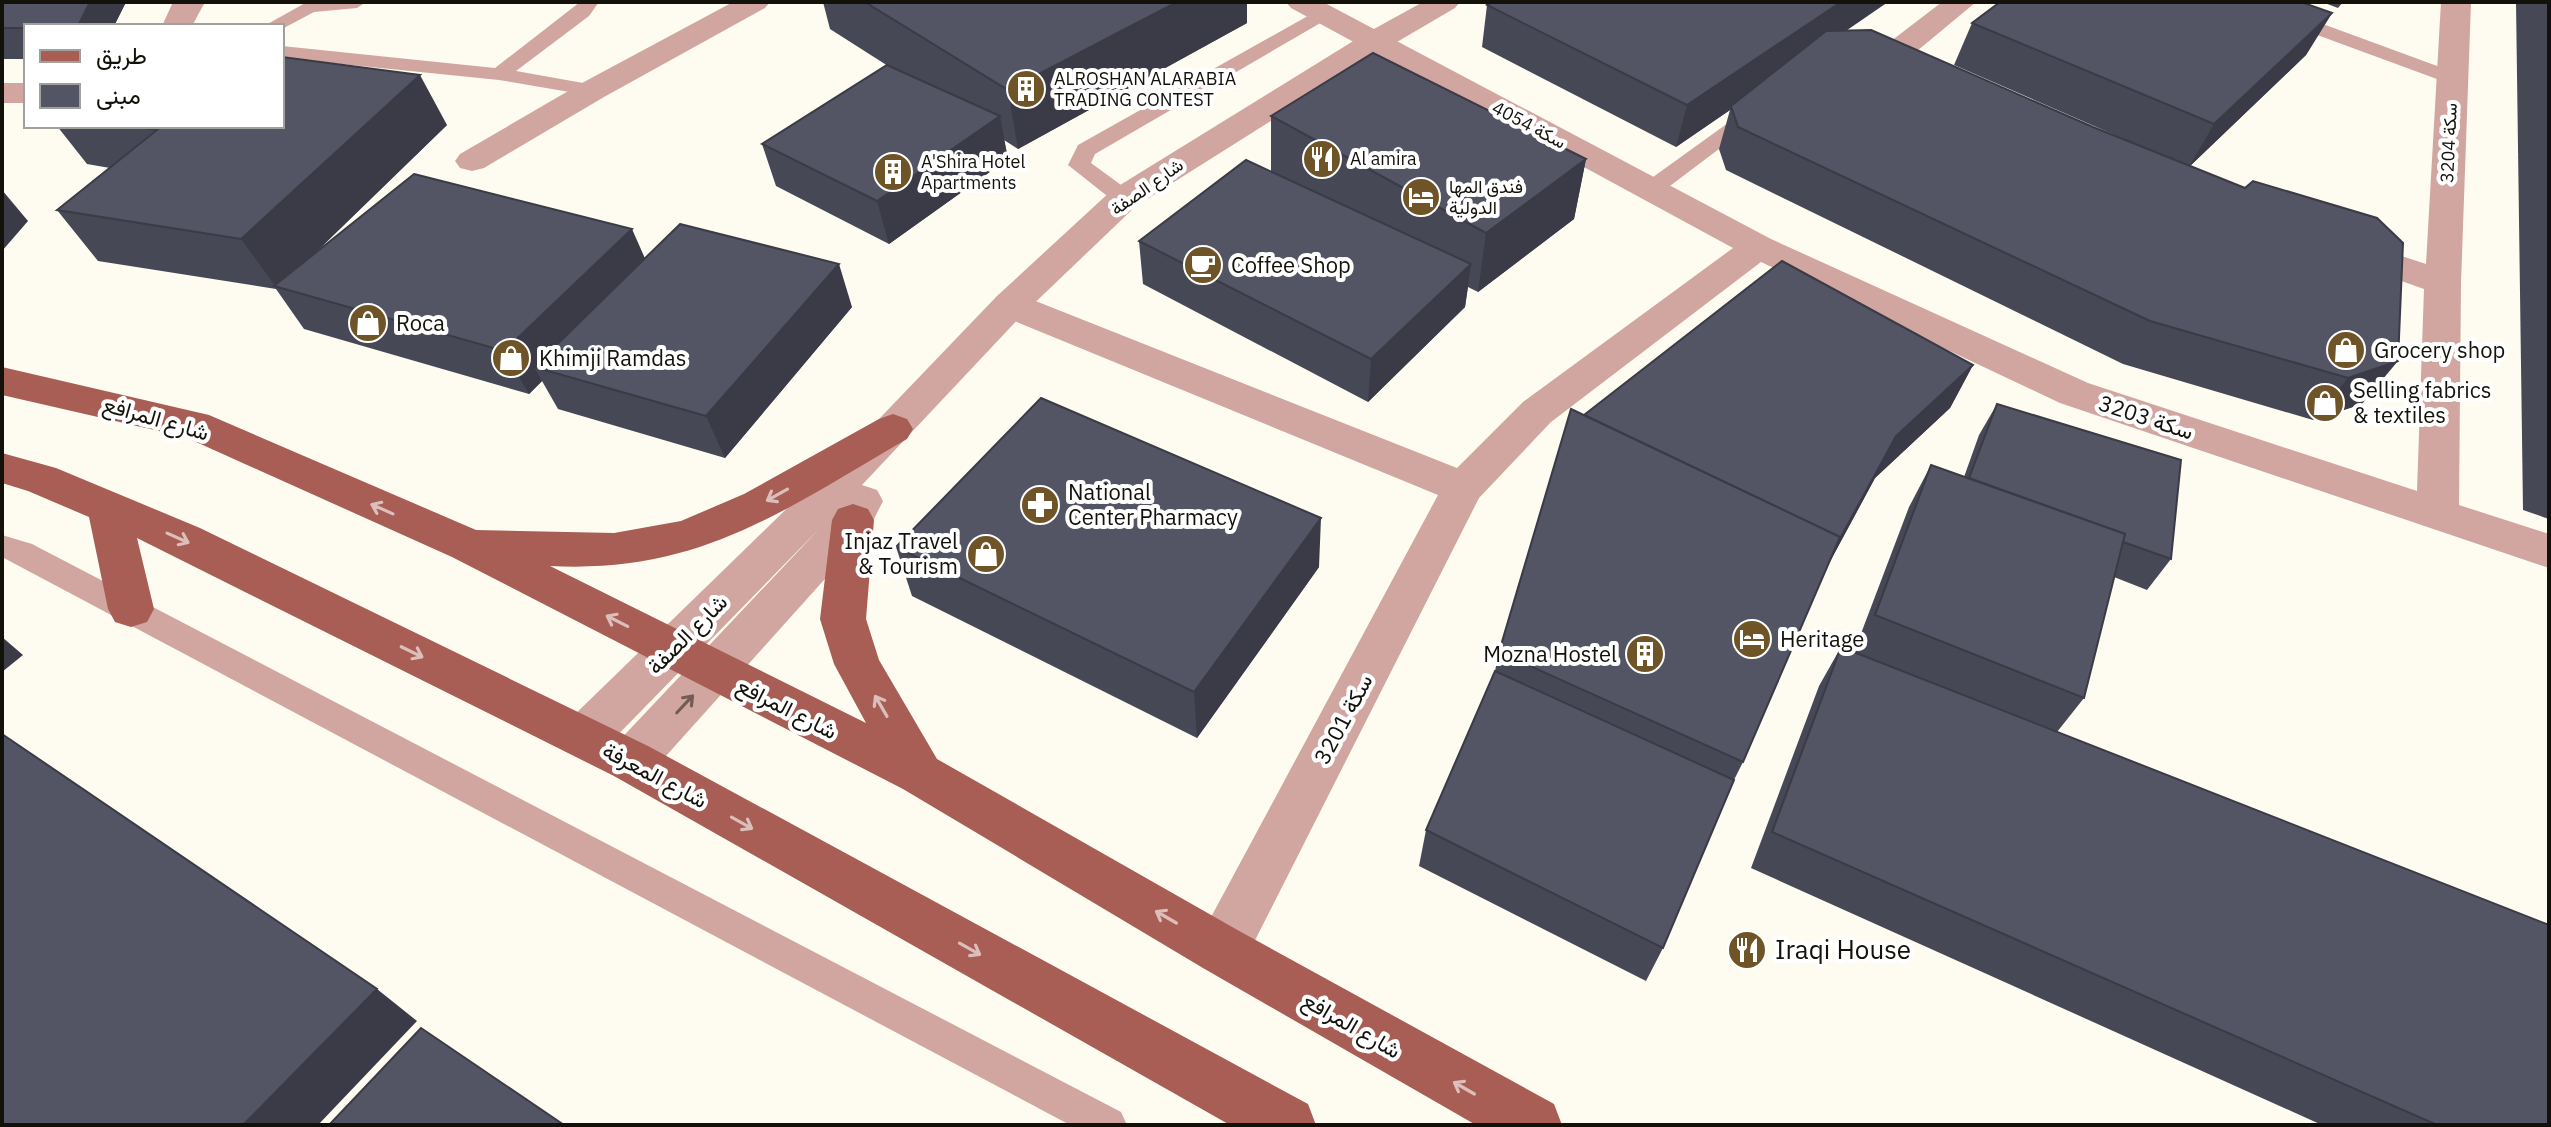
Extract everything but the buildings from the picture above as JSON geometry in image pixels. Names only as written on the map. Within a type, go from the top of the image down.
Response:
[{"type":"main road","name":"شارع المرافع","points":[[2,381],[195,425],[467,545],[920,774],[1222,950],[1533,1125]]},
{"type":"main road","points":[[467,545],[614,550],[658,543],[742,514],[893,429]]},
{"type":"main road","name":"شارع المعرفة","points":[[2,468],[41,479],[185,540],[631,761],[1287,1125]]},
{"type":"main road","points":[[109,509],[131,609]]},
{"type":"main road","points":[[853,520],[843,619],[857,664],[920,774]]},
{"type":"street","points":[[178,24],[190,2]]},
{"type":"street","points":[[472,161],[593,90],[755,2]]},
{"type":"street","name":"شارع الصفة","points":[[584,737],[893,429],[1010,305],[1124,198],[1374,42],[1445,2]]},
{"type":"street","points":[[1960,89],[1881,57],[1961,2]]},
{"type":"street","name":"سكة 3204","points":[[2438,514],[2443,283],[2456,2]]},
{"type":"street","name":"سكة 4054","points":[[1312,8],[1758,247]]},
{"type":"street","points":[[2,93],[24,93]]},
{"type":"street","points":[[2314,238],[2443,283]]},
{"type":"street","name":"سكة 3201","points":[[1222,950],[1463,488],[1537,412],[1758,247]]},
{"type":"street","name":"سكة 3203","points":[[1758,247],[2074,393],[2549,551]]},
{"type":"street","points":[[1010,305],[1463,488]]},
{"type":"street","name":"شارع الصفة","points":[[631,761],[853,520],[893,429]]},
{"type":"lane","points":[[277,24],[310,7],[357,2]]},
{"type":"lane","points":[[499,74],[582,12],[590,2]]},
{"type":"lane","points":[[2245,2],[2452,78]]},
{"type":"lane","points":[[1124,198],[1079,165],[1086,150],[1312,8]]},
{"type":"lane","points":[[284,52],[499,74],[593,90]]},
{"type":"lane","points":[[1650,190],[1764,105]]},
{"type":"lane","points":[[2,546],[22,552],[131,609],[1108,1125]]},
{"type":"place","name":"ALROSHAN ALARABIA TRADING CONTEST","points":[[1026,89]]},
{"type":"place","name":"Al amira","points":[[1322,159]]},
{"type":"place","name":"A'Shira Hotel Apartments","points":[[893,172]]},
{"type":"place","name":"فندق المها الدولية","points":[[1421,197]]},
{"type":"place","name":"Coffee Shop","points":[[1203,265]]},
{"type":"place","name":"Roca","points":[[368,323]]},
{"type":"place","name":"Grocery shop","points":[[2346,350]]},
{"type":"place","name":"Khimji Ramdas","points":[[511,358]]},
{"type":"place","name":"Selling fabrics & textiles","points":[[2325,403]]},
{"type":"place","name":"National Center Pharmacy","points":[[1040,505]]},
{"type":"place","name":"Injaz Travel & Tourism","points":[[986,554]]},
{"type":"place","name":"Heritage","points":[[1752,639]]},
{"type":"place","name":"Mozna Hostel","points":[[1645,654]]},
{"type":"place","name":"Iraqi House","points":[[1747,950]]}]
